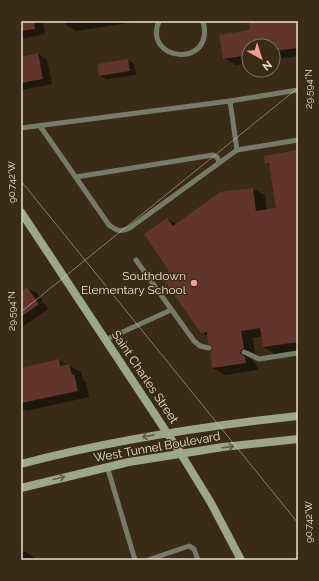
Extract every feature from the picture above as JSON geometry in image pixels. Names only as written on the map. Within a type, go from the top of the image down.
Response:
[{"type":"main road","name":"Saint Charles Street","points":[[21,212],[168,433],[211,503],[241,560]]},
{"type":"main road","name":"West Tunnel Boulevard","points":[[21,464],[123,440],[197,428],[298,416]]},
{"type":"main road","name":"West Tunnel Boulevard","points":[[21,488],[129,462],[222,447],[298,439]]},
{"type":"lane","points":[[159,21],[157,31],[158,39],[168,52],[176,55],[184,55],[197,49],[202,42],[204,35],[205,28],[203,21]]},
{"type":"lane","points":[[21,128],[230,101],[298,90]]},
{"type":"lane","points":[[230,101],[237,150]]},
{"type":"lane","points":[[40,126],[109,225],[116,231],[123,232],[237,150],[298,140]]},
{"type":"lane","points":[[76,177],[213,155],[217,157],[219,162]]},
{"type":"lane","points":[[136,260],[197,345],[209,348]]},
{"type":"lane","points":[[105,340],[171,310]]},
{"type":"lane","points":[[244,352],[259,358],[298,353]]},
{"type":"lane","points":[[108,466],[135,560]]},
{"type":"lane","points":[[148,560],[189,546],[194,549],[198,560]]},
{"type":"building","points":[[21,21],[34,21],[35,29],[21,31]]},
{"type":"building","points":[[249,21],[298,21],[298,48],[281,50],[281,38],[241,38],[241,56],[223,59],[219,35],[250,30]]},
{"type":"building","points":[[38,53],[43,79],[21,83],[21,57]]},
{"type":"building","points":[[128,59],[130,71],[99,76],[98,64]]},
{"type":"building","name":"Southdown Elementary School","points":[[298,150],[298,342],[263,347],[260,328],[241,331],[244,348],[240,353],[245,357],[246,363],[212,368],[210,352],[213,347],[208,344],[207,332],[201,333],[161,276],[169,271],[144,234],[167,218],[173,226],[220,192],[253,188],[256,211],[276,208],[269,163],[265,164],[264,156]]},
{"type":"building","points":[[27,287],[39,304],[21,317],[21,291]]},
{"type":"building","points":[[59,359],[60,366],[69,364],[72,375],[74,374],[78,391],[21,403],[21,368]]},
{"type":"place","name":"Southdown Elementary School","points":[[194,283]]}]
